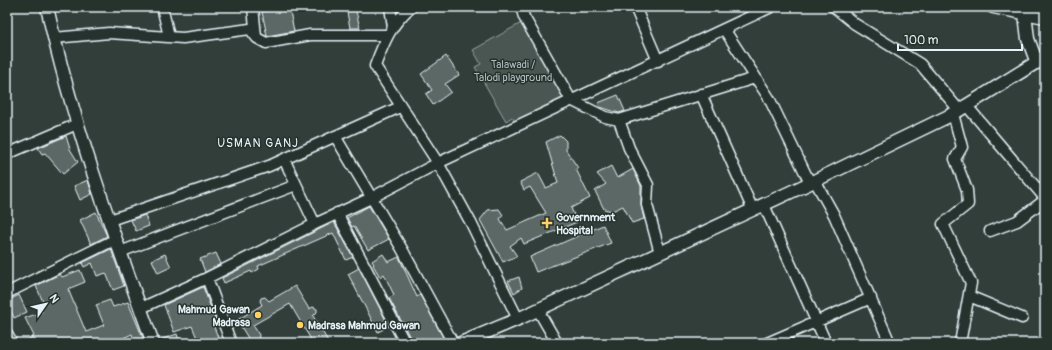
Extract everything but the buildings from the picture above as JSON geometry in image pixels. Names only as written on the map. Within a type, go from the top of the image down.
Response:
[{"type":"street","points":[[47,7],[77,124],[120,252],[153,343]]},
{"type":"street","points":[[162,7],[169,36]]},
{"type":"street","points":[[253,7],[257,38]]},
{"type":"street","points":[[390,7],[390,31]]},
{"type":"street","points":[[412,7],[402,15],[390,31],[375,66],[400,107],[438,163],[518,319]]},
{"type":"street","points":[[521,7],[524,17],[571,100],[605,117],[619,120],[755,78]]},
{"type":"street","points":[[635,7],[658,61]]},
{"type":"street","points":[[140,308],[207,278],[337,213],[371,198],[438,163],[771,7]]},
{"type":"street","points":[[834,7],[855,24],[920,64],[959,110],[1045,199],[1017,221],[990,231]]},
{"type":"street","points":[[993,7],[1045,17]]},
{"type":"street","points":[[461,343],[538,310],[812,182],[959,110],[1041,60],[1028,39],[1025,14]]},
{"type":"street","points":[[54,38],[109,33],[183,38],[250,29],[257,38],[266,43],[310,35],[390,31]]},
{"type":"street","points":[[724,29],[769,98],[812,182],[834,215],[890,343]]},
{"type":"street","points":[[701,94],[826,343]]},
{"type":"street","points":[[110,220],[269,166],[400,107]]},
{"type":"street","points":[[959,110],[962,147],[955,159],[967,190],[968,204],[943,224],[971,283],[960,343]]},
{"type":"street","points":[[619,120],[629,148],[648,185],[647,205],[660,253]]},
{"type":"street","points":[[7,154],[77,124]]},
{"type":"street","points":[[335,136],[402,248],[453,343]]},
{"type":"street","points":[[284,159],[315,224]]},
{"type":"street","points":[[120,252],[296,184]]},
{"type":"street","points":[[337,213],[405,343]]},
{"type":"street","points":[[7,293],[116,239]]},
{"type":"street","points":[[207,278],[231,343]]},
{"type":"street","points":[[7,284],[17,288]]},
{"type":"street","points":[[969,296],[1022,318]]},
{"type":"street","points":[[768,343],[871,298]]},
{"type":"street","points":[[538,310],[557,343]]},
{"type":"green space","name":"Talawadi / Talodi playground","points":[[523,22],[564,97],[516,123],[512,117],[506,121],[475,67],[481,64],[473,50]]},
{"type":"place","name":"Government Hospital","points":[[547,223]]},
{"type":"place","name":"Mahmud Gawan Madrasa","points":[[258,315]]},
{"type":"place","name":"Madrasa Mahmud Gawan","points":[[300,325]]},
{"type":"district","name":"USMAN GANJ","points":[[258,143]]}]
